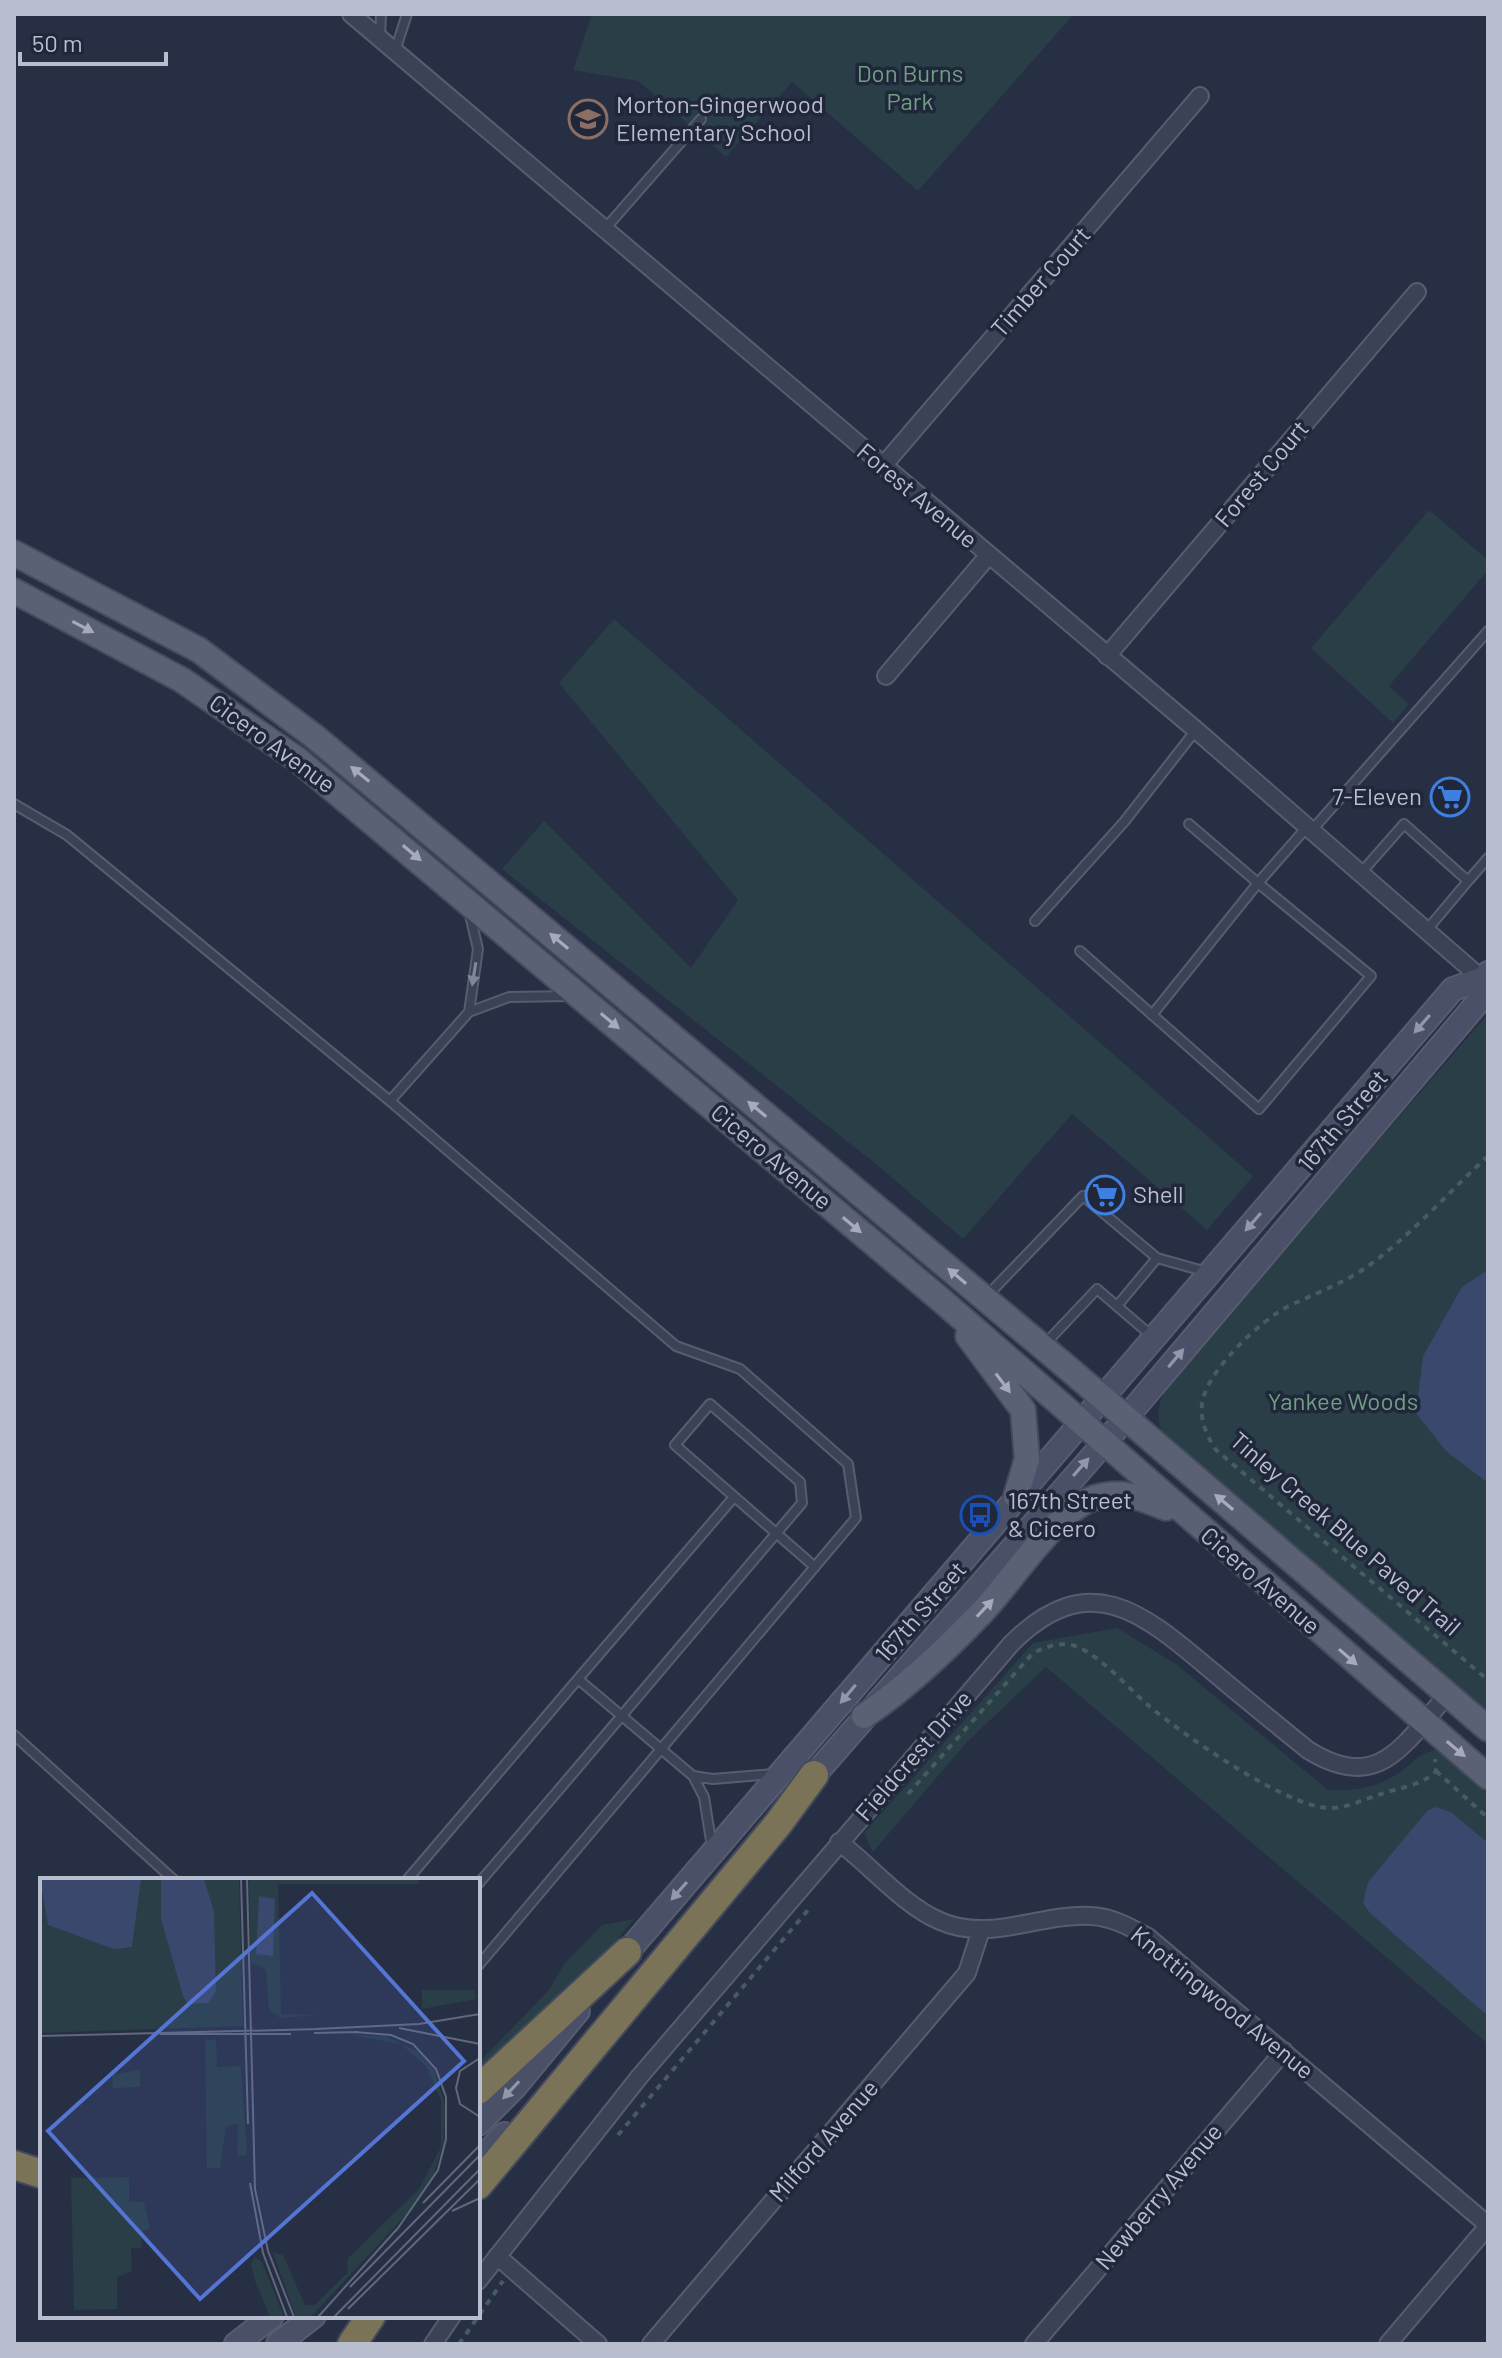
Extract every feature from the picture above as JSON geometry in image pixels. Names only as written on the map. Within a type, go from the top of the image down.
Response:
[{"type":"highway","points":[[480,2183],[778,1824],[814,1775]]},
{"type":"highway","points":[[480,2088],[627,1952]]},
{"type":"highway","points":[[14,2165],[40,2173]]},
{"type":"highway","points":[[352,2344],[370,2318]]},
{"type":"main road","name":"Cicero Avenue","points":[[14,553],[199,650],[397,804],[1103,1398],[1488,1729]]},
{"type":"main road","name":"Cicero Avenue","points":[[14,591],[182,680],[298,760],[940,1299],[1082,1422],[1183,1515],[1488,1777]]},
{"type":"main road","name":"167th Street","points":[[480,2122],[515,2087],[1016,1496],[1453,989],[1486,979]]},
{"type":"main road","name":"167th Street","points":[[480,2160],[534,2105],[864,1716],[1126,1418],[1479,1001],[1486,979]]},
{"type":"main road","points":[[940,1299],[1023,1410],[1027,1459],[1016,1496]]},
{"type":"main road","points":[[864,1716],[901,1691],[983,1611],[1074,1508],[1104,1495],[1118,1493],[1137,1496],[1183,1515]]},
{"type":"main road","points":[[236,2344],[269,2318]]},
{"type":"main road","points":[[278,2344],[311,2318]]},
{"type":"street","name":"Forest Avenue","points":[[351,14],[1486,979]]},
{"type":"street","name":"Timber Court","points":[[882,467],[1200,96]]},
{"type":"street","name":"Forest Court","points":[[1107,656],[1417,292]]},
{"type":"street","points":[[886,676],[988,556]]},
{"type":"street","name":"Fieldcrest Drive","points":[[480,2278],[640,2076],[1011,1644],[1040,1619],[1065,1608],[1093,1605],[1136,1612],[1308,1750],[1329,1763],[1351,1770],[1376,1765],[1397,1751],[1448,1694]]},
{"type":"street","name":"Knottingwood Avenue","points":[[839,1842],[940,1921],[981,1930],[1055,1918],[1092,1916],[1122,1923],[1148,1937],[1488,2226]]},
{"type":"street","name":"Milford Avenue","points":[[651,2344],[967,1973],[981,1930]]},
{"type":"street","name":"Newberry Avenue","points":[[1034,2344],[1284,2051]]},
{"type":"street","points":[[1388,2344],[1488,2226]]},
{"type":"street","points":[[497,2256],[598,2344]]},
{"type":"street","points":[[433,2344],[451,2318]]},
{"type":"lane","points":[[380,38],[381,14]]},
{"type":"lane","points":[[395,52],[407,14]]},
{"type":"lane","points":[[604,230],[701,119]]},
{"type":"lane","points":[[1152,1015],[1258,883],[1488,631]]},
{"type":"lane","points":[[1035,921],[1124,822],[1196,730]]},
{"type":"lane","points":[[14,804],[67,835],[390,1101],[676,1346],[740,1369],[848,1464],[856,1518],[480,1964]]},
{"type":"lane","points":[[1080,951],[1259,1109],[1371,976],[1189,824]]},
{"type":"lane","points":[[1360,874],[1404,824],[1468,881]]},
{"type":"lane","points":[[1426,931],[1488,858]]},
{"type":"lane","points":[[466,898],[478,949],[469,1012]]},
{"type":"lane","points":[[390,1101],[469,1012],[509,997],[580,996]]},
{"type":"lane","points":[[984,1299],[1083,1196],[1157,1258],[1209,1273]]},
{"type":"lane","points":[[1117,1306],[1157,1258]]},
{"type":"lane","points":[[1042,1347],[1097,1289],[1154,1338]]},
{"type":"lane","points":[[480,1882],[622,1717],[776,1534],[802,1503],[800,1482],[710,1404],[675,1445],[776,1534],[815,1567]]},
{"type":"lane","points":[[409,1878],[734,1497]]},
{"type":"lane","points":[[578,1679],[693,1776],[704,1797],[713,1852]]},
{"type":"lane","points":[[14,1735],[172,1878]]},
{"type":"lane","points":[[693,1776],[713,1779],[781,1773]]},
{"type":"path","name":"Tinley Creek Blue Paved Trail","points":[[1488,1156],[1374,1261],[1333,1289],[1289,1306],[1247,1337],[1206,1388],[1202,1404],[1203,1421],[1216,1450],[1488,1680]]},
{"type":"path","points":[[1436,1771],[1488,1818]]},
{"type":"green space","name":"Don Burns Park","points":[[592,14],[1074,14],[918,191],[792,82],[726,157],[638,81],[573,70]]},
{"type":"green space","points":[[1429,510],[1488,560],[1488,570],[1389,686],[1409,704],[1393,723],[1311,648]]},
{"type":"green space","points":[[614,619],[1253,1176],[1207,1230],[1072,1114],[963,1239],[881,1168],[502,869],[544,821],[691,968],[738,900],[559,683]]},
{"type":"green space","name":"Yankee Woods","points":[[1488,1014],[1488,1711],[1166,1442],[1158,1412],[1169,1383]]},
{"type":"green space","points":[[1117,1628],[1176,1664],[1328,1790],[1374,1785],[1436,1750],[1488,1794],[1488,2044],[1046,1667],[968,1741],[873,1852],[864,1833],[1033,1643]]},
{"type":"green space","points":[[634,1919],[604,1956],[480,2080],[480,2061],[550,1989],[564,1964],[602,1925]]},
{"type":"water","points":[[1488,1270],[1488,1483],[1446,1451],[1416,1413],[1423,1356],[1462,1287]]},
{"type":"water","points":[[1435,1807],[1451,1812],[1488,1843],[1488,2016],[1370,1913],[1363,1903],[1368,1882],[1427,1811]]},
{"type":"place","name":"Morton-Gingerwood Elementary School","points":[[588,119]]},
{"type":"place","name":"7-Eleven","points":[[1450,797]]},
{"type":"place","name":"Shell","points":[[1105,1195]]},
{"type":"place","name":"167th Street & Cicero","points":[[980,1515]]}]
